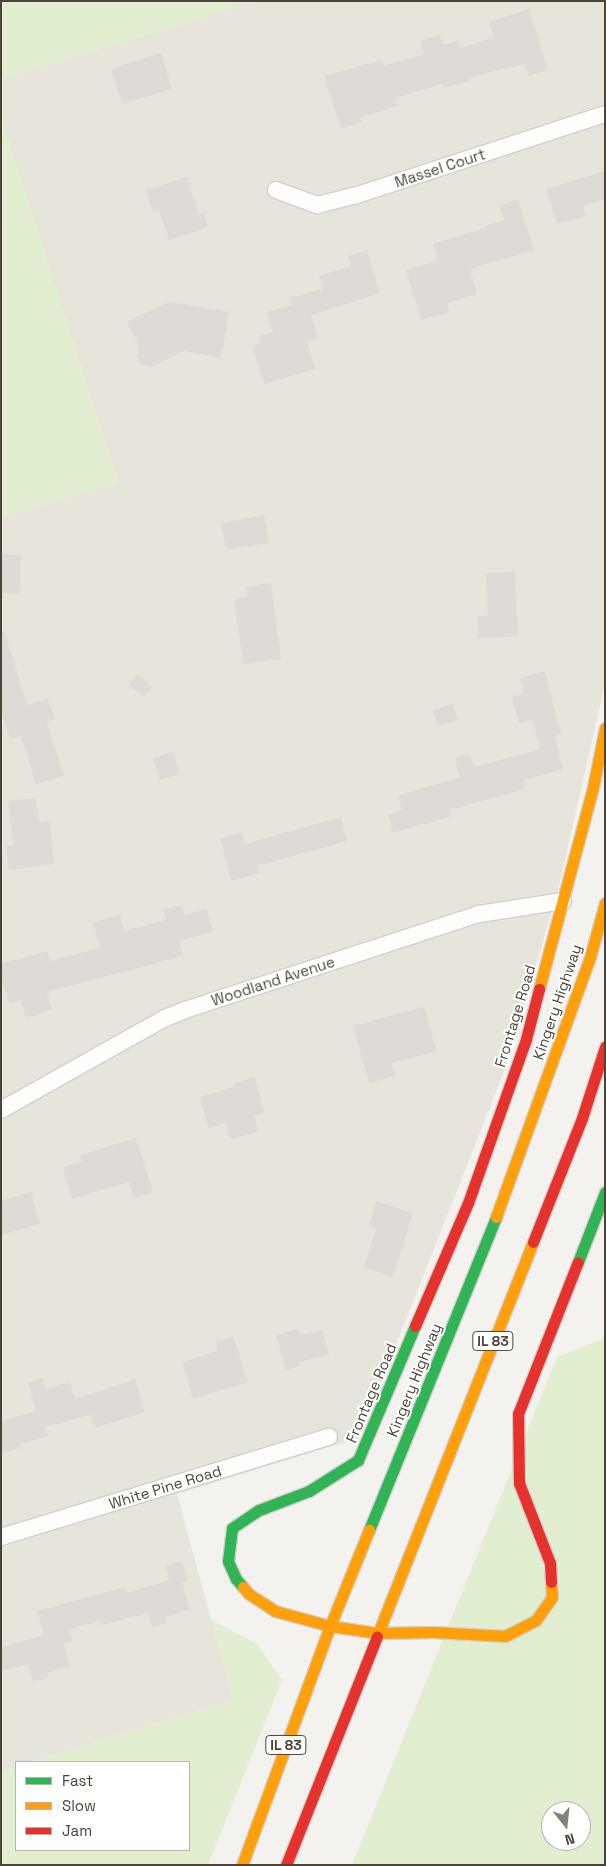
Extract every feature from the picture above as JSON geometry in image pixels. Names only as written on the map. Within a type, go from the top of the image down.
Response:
[{"type":"main road","name":"Frontage Road","points":[[605,728],[593,787],[526,1039],[468,1203],[358,1460],[309,1491],[259,1510],[232,1528],[228,1561],[236,1579],[249,1594],[275,1611],[330,1626],[378,1633],[434,1632],[505,1636],[536,1620],[552,1597],[550,1563],[519,1484],[518,1414],[605,1192]]},
{"type":"main road","name":"Kingery Highway","points":[[242,1865],[330,1626],[500,1207],[590,956],[605,904]]},
{"type":"main road","name":"IL 83","points":[[286,1865],[582,1118],[605,1047]]},
{"type":"street","name":"Massel Court","points":[[276,190],[317,205],[605,114]]},
{"type":"street","name":"Woodland Avenue","points":[[3,1107],[163,1019],[185,1010],[479,914],[563,901]]},
{"type":"street","name":"White Pine Road","points":[[1,1537],[329,1437]]},
{"type":"shaded area","points":[[256,1],[605,1],[605,684],[558,890],[505,1069],[359,1438],[177,1494],[233,1700],[34,1761],[15,1761],[15,1767],[1,1771],[1,517],[118,482],[1,118],[1,79]]},
{"type":"green space","points":[[1,1],[256,1],[1,79]]},
{"type":"green space","points":[[1,118],[118,482],[1,517]]},
{"type":"green space","points":[[605,1338],[605,1865],[352,1865],[557,1357]]},
{"type":"green space","points":[[211,1620],[257,1644],[282,1680],[208,1865],[1,1865],[1,1771],[15,1767],[15,1851],[190,1851],[190,1761],[34,1761],[233,1700]]},
{"type":"building","points":[[529,9],[548,70],[529,76],[525,64],[469,77],[470,81],[444,88],[443,84],[394,98],[397,106],[361,117],[362,122],[341,129],[324,76],[382,60],[384,66],[424,54],[420,41],[440,35],[444,45],[459,41],[460,48],[494,38],[489,22]]},
{"type":"building","points":[[161,53],[172,89],[122,104],[111,69]]},
{"type":"building","points":[[605,171],[605,199],[583,206],[586,216],[557,224],[546,189]]},
{"type":"building","points":[[187,177],[199,214],[204,213],[208,227],[169,240],[159,210],[153,212],[146,190]]},
{"type":"building","points":[[518,199],[534,250],[470,269],[477,294],[447,303],[449,312],[421,320],[406,270],[438,260],[433,244],[504,220],[499,206]]},
{"type":"building","points":[[367,250],[380,293],[311,315],[318,338],[307,342],[315,369],[264,384],[252,346],[261,343],[259,336],[273,332],[267,312],[291,305],[289,298],[323,289],[319,276],[351,266],[348,256]]},
{"type":"building","points":[[169,302],[229,312],[221,358],[184,351],[151,367],[141,365],[137,356],[139,347],[127,321]]},
{"type":"building","points":[[264,515],[269,543],[226,550],[221,523]]},
{"type":"building","points":[[1,554],[21,555],[20,594],[1,593]]},
{"type":"building","points":[[515,572],[518,636],[478,638],[477,616],[488,615],[486,573]]},
{"type":"building","points":[[271,583],[281,659],[243,664],[234,599],[247,597],[246,587]]},
{"type":"building","points":[[5,632],[27,705],[48,699],[55,719],[47,722],[64,776],[36,784],[21,736],[10,739],[1,711],[1,633]]},
{"type":"building","points":[[545,671],[561,734],[555,736],[563,769],[523,780],[525,789],[449,810],[451,817],[393,832],[388,814],[402,810],[398,795],[460,778],[455,758],[470,754],[474,767],[540,749],[532,719],[519,723],[512,697],[524,694],[520,678]]},
{"type":"building","points":[[138,674],[152,687],[143,697],[129,684]]},
{"type":"building","points":[[453,704],[458,720],[438,726],[433,710]]},
{"type":"building","points":[[173,752],[180,774],[160,780],[153,758]]},
{"type":"building","points":[[36,798],[39,822],[50,820],[54,864],[9,870],[6,846],[13,845],[8,801]]},
{"type":"building","points":[[341,817],[347,841],[257,866],[259,873],[231,881],[220,838],[242,832],[245,844]]},
{"type":"building","points":[[182,905],[184,915],[207,909],[213,932],[179,941],[183,956],[47,992],[52,1010],[26,1018],[21,1000],[9,1003],[1,976],[1,964],[48,951],[50,961],[100,948],[93,923],[120,915],[124,931],[166,920],[163,909]]},
{"type":"building","points":[[424,1007],[437,1051],[392,1063],[395,1076],[369,1083],[353,1026]]},
{"type":"building","points":[[255,1077],[264,1113],[254,1115],[258,1132],[230,1139],[226,1123],[208,1128],[200,1097],[235,1087],[234,1083]]},
{"type":"building","points":[[136,1138],[153,1192],[134,1198],[129,1182],[72,1199],[63,1167],[82,1161],[80,1155]]},
{"type":"building","points":[[31,1192],[40,1224],[1,1235],[1,1201]]},
{"type":"building","points":[[376,1201],[413,1213],[393,1277],[364,1268],[376,1228],[369,1226]]},
{"type":"building","points":[[299,1329],[300,1335],[322,1330],[329,1355],[299,1362],[300,1366],[285,1370],[276,1335]]},
{"type":"building","points":[[233,1336],[248,1382],[193,1399],[182,1362],[218,1351],[216,1342]]},
{"type":"building","points":[[43,1378],[45,1389],[70,1382],[75,1399],[135,1379],[145,1412],[95,1428],[91,1415],[45,1427],[48,1436],[19,1444],[20,1448],[1,1453],[1,1421],[36,1411],[28,1382]]},
{"type":"building","points":[[182,1561],[188,1581],[182,1583],[190,1609],[165,1617],[167,1623],[152,1627],[148,1613],[101,1625],[100,1621],[69,1629],[73,1641],[64,1644],[70,1666],[47,1673],[48,1678],[33,1682],[28,1664],[1,1671],[1,1647],[44,1635],[37,1611],[125,1587],[126,1593],[170,1580],[165,1566]]},
{"type":"traffic: fast","points":[[578,1262],[605,1192]]},
{"type":"traffic: fast","points":[[369,1530],[496,1217]]},
{"type":"traffic: fast","points":[[243,1587],[236,1579],[228,1561],[232,1528],[259,1510],[309,1491],[358,1460],[415,1326]]},
{"type":"traffic: slow","points":[[539,989],[593,787],[605,728]]},
{"type":"traffic: slow","points":[[496,1217],[590,957],[605,903]]},
{"type":"traffic: slow","points":[[377,1636],[533,1242]]},
{"type":"traffic: slow","points":[[242,1865],[330,1626],[369,1530]]},
{"type":"traffic: slow","points":[[243,1587],[249,1594],[275,1611],[330,1626],[378,1633],[433,1632],[505,1636],[536,1620],[552,1597],[551,1582]]},
{"type":"traffic: jam","points":[[415,1326],[468,1203],[526,1039],[539,989]]},
{"type":"traffic: jam","points":[[533,1242],[582,1118],[605,1047]]},
{"type":"traffic: jam","points":[[551,1582],[550,1563],[519,1483],[518,1414],[578,1262]]},
{"type":"traffic: jam","points":[[286,1865],[377,1636]]}]
